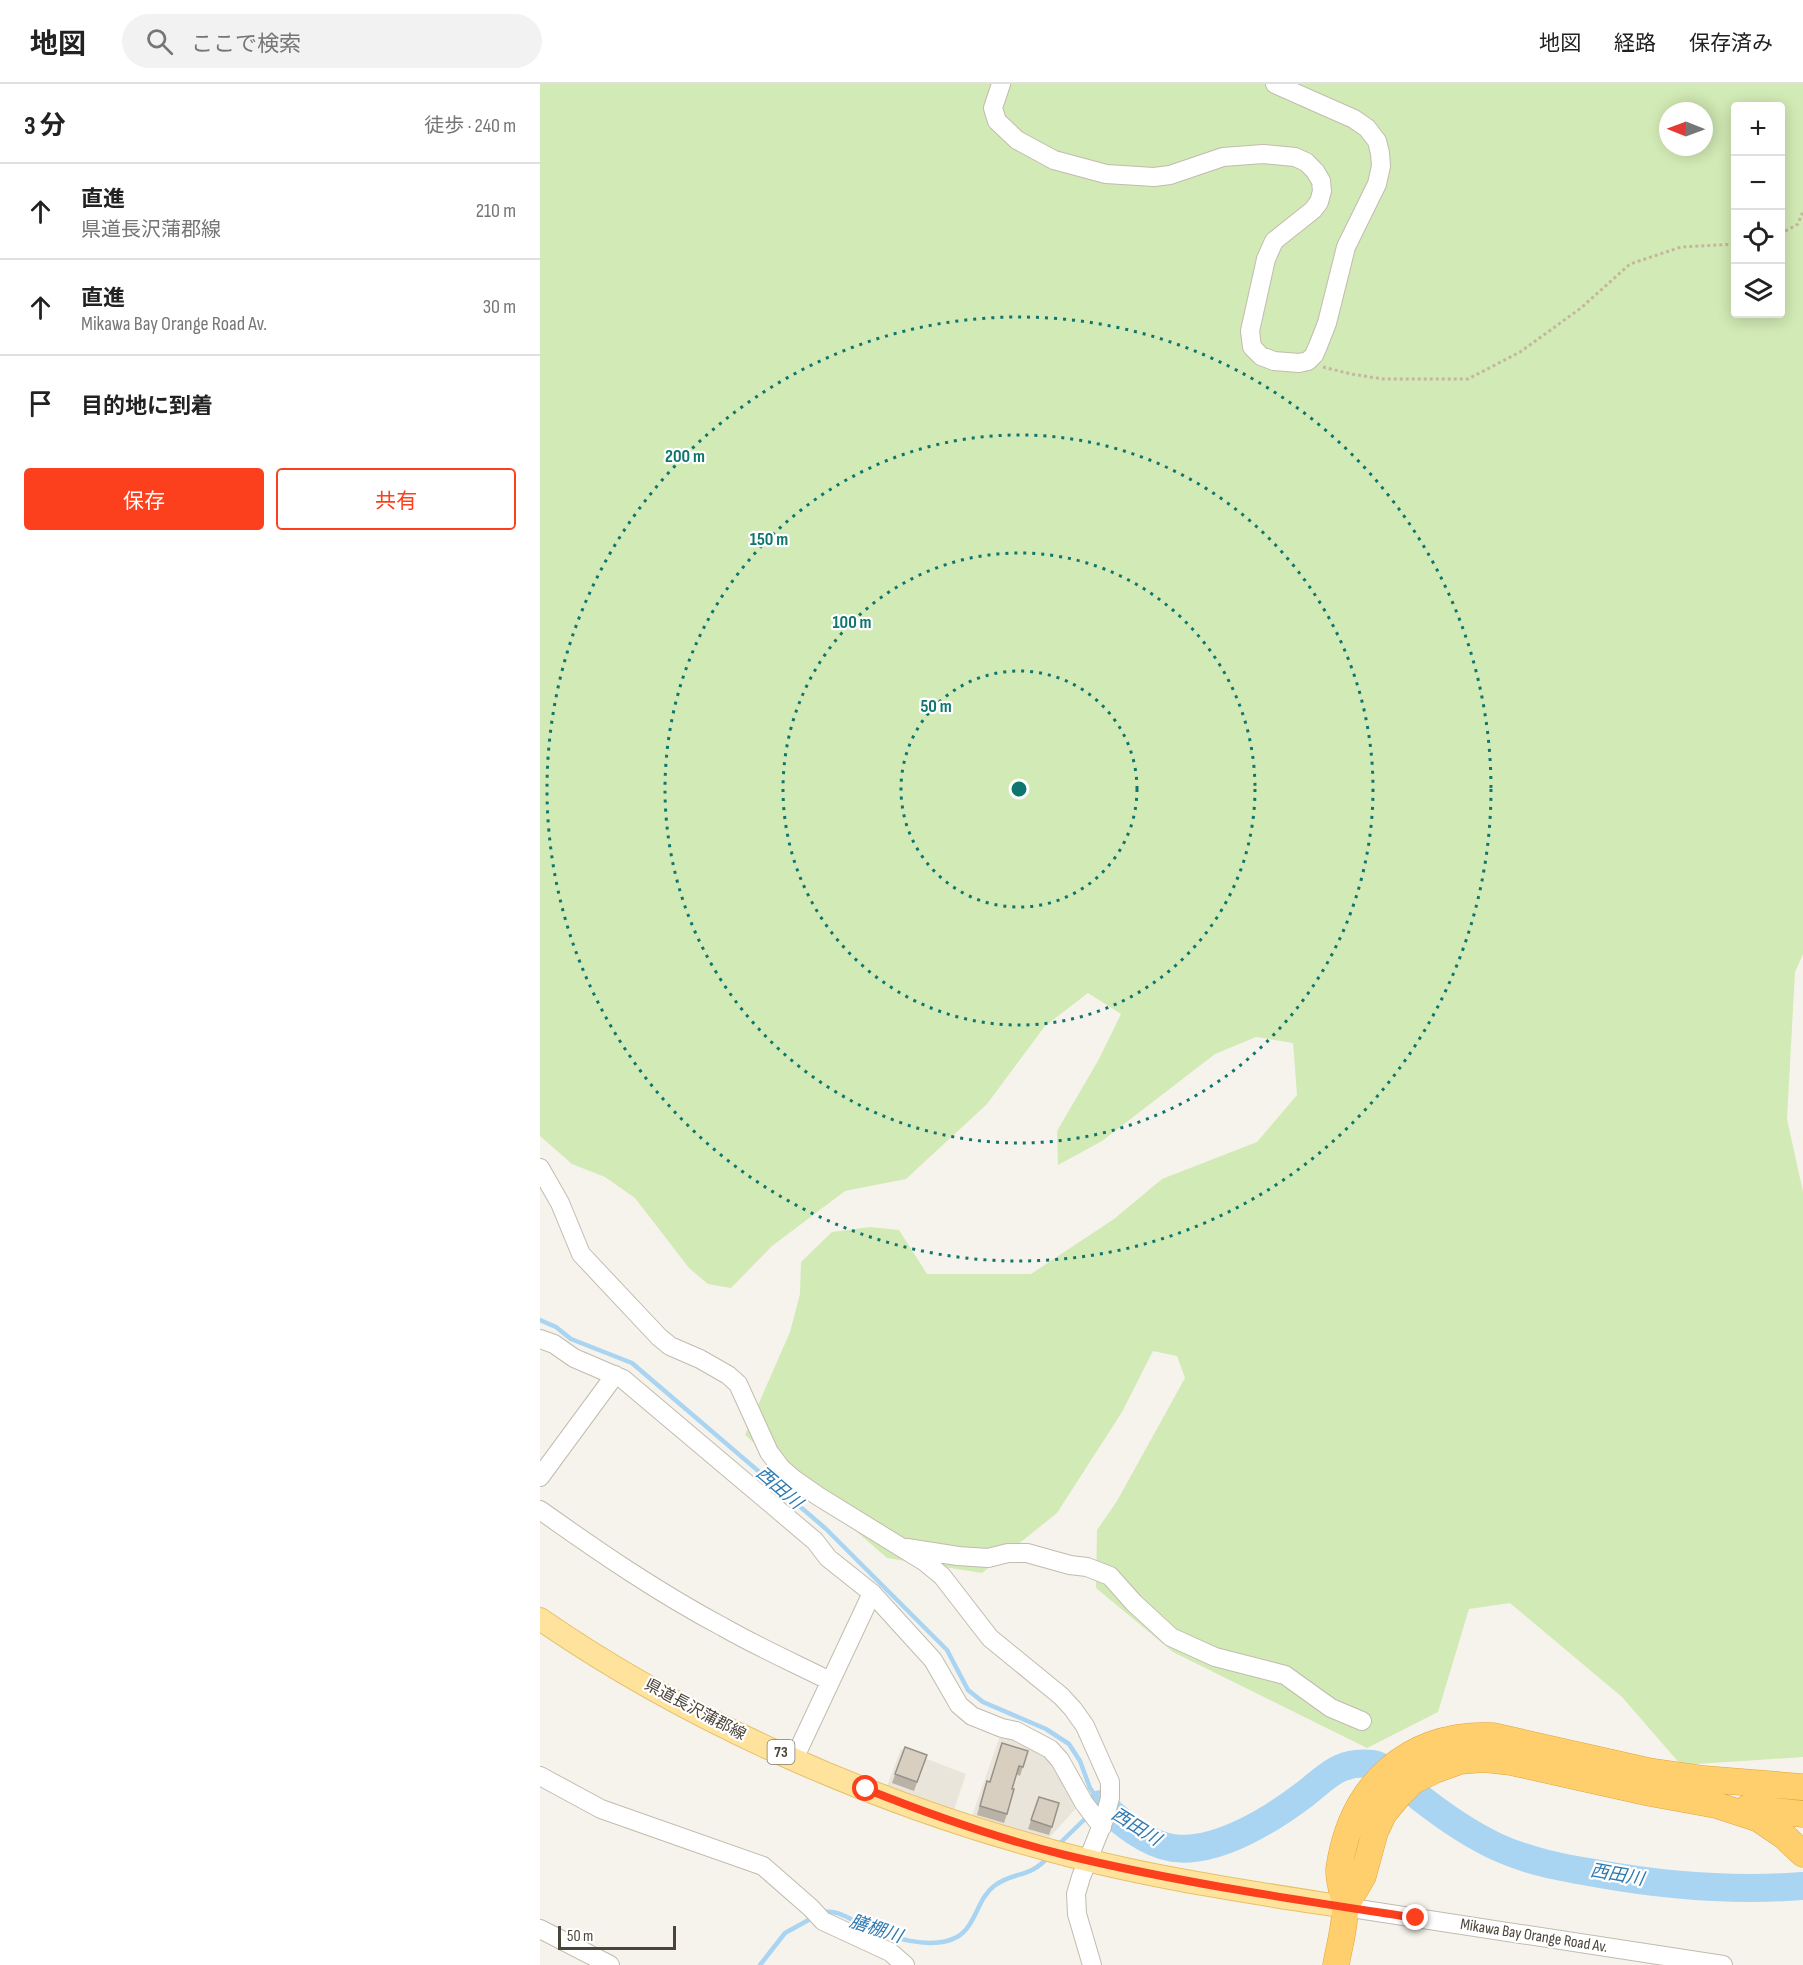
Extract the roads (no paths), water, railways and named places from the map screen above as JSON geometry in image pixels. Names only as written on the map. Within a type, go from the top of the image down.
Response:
[{"type":"highway","points":[[1336,1965],[1345,1907],[1339,1872],[1354,1818],[1371,1787],[1404,1757],[1424,1747],[1448,1738],[1471,1735],[1493,1736],[1648,1771],[1756,1785],[1803,1787]]},
{"type":"highway","points":[[1345,1907],[1363,1876],[1375,1832],[1384,1813],[1413,1781],[1460,1761],[1484,1759],[1502,1761],[1716,1805],[1803,1814]]},
{"type":"highway","points":[[1756,1785],[1803,1779]]},
{"type":"highway","points":[[1716,1805],[1759,1819],[1784,1836],[1803,1854]]},
{"type":"main road","name":"県道長沢蒲郡線","points":[[540,1619],[583,1649],[728,1729],[850,1783],[933,1815],[1039,1848],[1088,1860],[1234,1890],[1345,1907]]},
{"type":"street","points":[[1001,84],[993,108],[997,121],[1017,140],[1054,160],[1106,174],[1154,177],[1170,175],[1223,157],[1279,155],[1295,157],[1306,162],[1321,181],[1322,191],[1319,202],[1274,241],[1266,259],[1250,331],[1252,347],[1260,356],[1282,362],[1299,363],[1308,361],[1314,355],[1327,323],[1346,247],[1377,184],[1381,166],[1380,153],[1377,141],[1367,128],[1354,119],[1275,84]]},
{"type":"street","points":[[540,1168],[560,1203],[576,1245],[588,1263],[670,1346],[717,1368],[738,1384],[769,1452],[781,1467],[818,1496],[905,1548],[942,1576],[990,1638],[1061,1696],[1085,1726],[1110,1782],[1110,1798],[1097,1818],[1088,1860],[1076,1894],[1077,1914],[1092,1965]]},
{"type":"street","points":[[540,1339],[554,1344],[574,1358],[623,1379],[807,1534],[828,1558],[872,1593],[933,1660],[959,1705],[972,1716],[1016,1731],[1050,1749],[1060,1760],[1097,1818]]},
{"type":"street","points":[[540,1476],[615,1375]]},
{"type":"street","points":[[540,1510],[606,1557],[723,1628],[830,1681]]},
{"type":"street","points":[[905,1548],[988,1558],[1008,1553],[1027,1553],[1087,1567],[1110,1576],[1134,1603],[1171,1637],[1215,1657],[1285,1675],[1331,1708],[1362,1721]]},
{"type":"street","points":[[794,1759],[872,1593]]},
{"type":"street","points":[[540,1776],[601,1809],[763,1866],[817,1915],[890,1952],[905,1965]]},
{"type":"street","name":"Mikawa Bay Orange Road Av.","points":[[1345,1907],[1723,1965]]},
{"type":"street","points":[[540,1929],[610,1965]]},
{"type":"waterway","name":"西田川","points":[[540,1320],[556,1327],[571,1339],[632,1363],[825,1528],[947,1650],[968,1690],[983,1702],[1046,1729],[1069,1744],[1080,1761],[1090,1788],[1101,1804],[1099,1805]]},
{"type":"waterway","name":"西田川","points":[[1101,1804],[1125,1825],[1163,1846],[1173,1848],[1208,1846],[1243,1833],[1277,1814],[1335,1771],[1351,1765],[1372,1764],[1391,1773],[1431,1806],[1467,1831],[1508,1852],[1534,1860],[1587,1872],[1676,1884],[1727,1888],[1803,1886]]},
{"type":"waterway","name":"膳棚川","points":[[1058,1845],[1089,1815]]},
{"type":"waterway","name":"膳棚川","points":[[822,1913],[838,1913],[874,1930],[910,1941],[923,1943],[947,1941],[957,1937],[968,1926],[988,1891],[1001,1881],[1035,1868],[1049,1856]]},
{"type":"waterway","name":"膳棚川","points":[[760,1965],[785,1933],[814,1917]]}]
